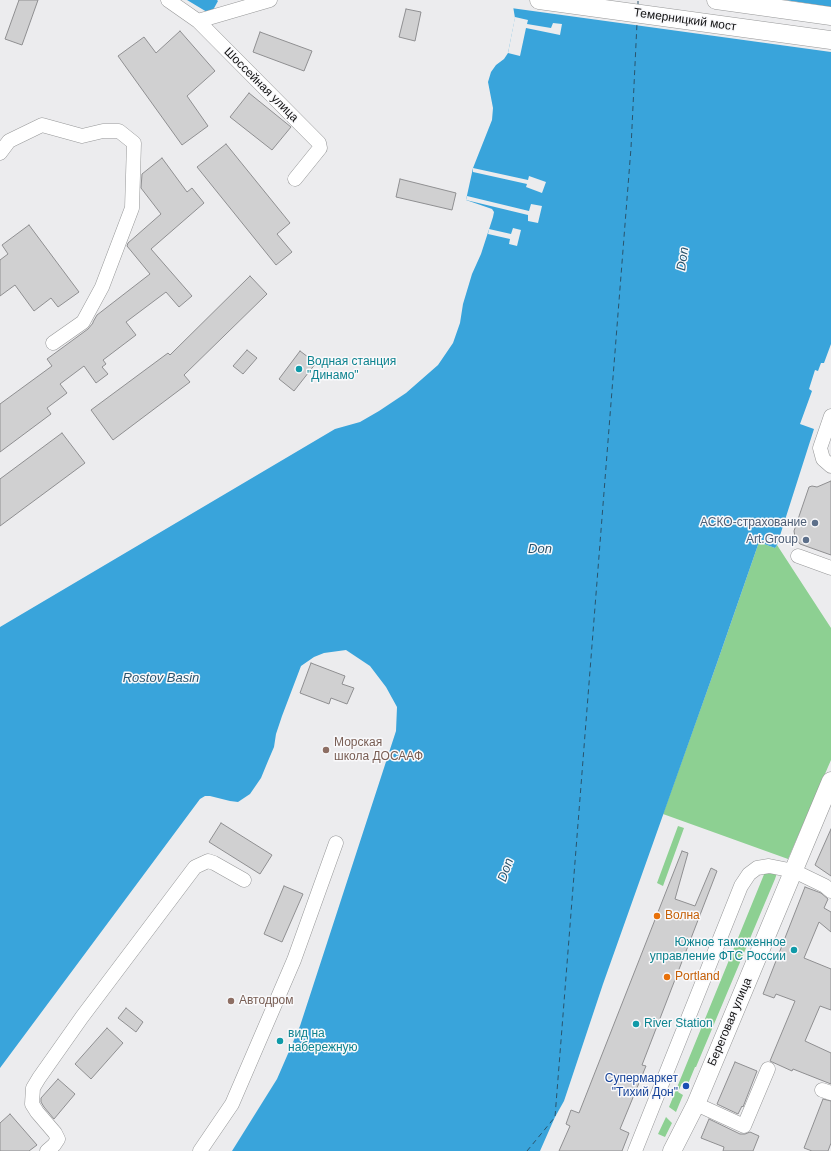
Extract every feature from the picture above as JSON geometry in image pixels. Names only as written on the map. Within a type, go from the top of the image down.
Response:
[{"type":"main road","name":"Темерницкий мост","points":[[539,0],[831,40]]},
{"type":"main road","name":"Темерницкий мост","points":[[716,0],[831,16]]},
{"type":"main road","name":"Береговая улица","points":[[672,1151],[696,1104],[831,781]]},
{"type":"street","name":"Шоссейная улица","points":[[168,0],[198,21],[319,143],[320,148],[295,179]]},
{"type":"street","points":[[198,21],[270,0]]},
{"type":"street","points":[[0,153],[10,141],[42,125],[82,136],[103,131],[119,131],[134,143],[132,208],[102,287],[83,322],[53,343]]},
{"type":"street","points":[[831,416],[820,448],[823,459],[831,466]]},
{"type":"street","points":[[798,556],[831,568]]},
{"type":"street","points":[[200,1151],[232,1104],[294,960],[336,843]]},
{"type":"street","points":[[47,1151],[54,1146],[58,1139],[32,1104],[33,1088],[38,1078],[82,1016],[195,867],[208,861],[244,880]]},
{"type":"street","points":[[635,1151],[741,886],[749,874],[757,868],[770,866],[794,871],[825,886],[831,891]]},
{"type":"street","points":[[696,1104],[744,1126],[768,1069]]},
{"type":"green space","points":[[759,542],[775,548],[777,545],[831,628],[831,760],[788,859],[663,814]]},
{"type":"green space","points":[[678,826],[684,828],[663,886],[657,883]]},
{"type":"green space","points":[[765,872],[777,873],[696,1067],[688,1084],[682,1083],[678,1092],[683,1095],[676,1112],[669,1107]]},
{"type":"green space","points":[[666,1117],[672,1123],[665,1137],[658,1134]]},
{"type":"water","points":[[187,0],[218,1],[213,10],[207,12]]},
{"type":"water","name":"Don","points":[[512,0],[831,0],[831,344],[824,363],[821,363],[818,371],[815,370],[809,389],[812,391],[800,424],[814,429],[777,545],[775,548],[759,542],[603,984],[564,1101],[540,1151],[232,1151],[277,1079],[300,1026],[396,731],[397,707],[386,687],[370,666],[346,650],[324,653],[314,657],[301,666],[276,734],[274,747],[261,778],[250,794],[238,802],[210,796],[205,796],[200,799],[0,1068],[0,627],[335,429],[360,422],[379,411],[406,393],[438,365],[453,343],[460,323],[463,304],[472,274],[481,254],[493,217],[494,212],[492,209],[466,200],[473,168],[492,120],[493,108],[488,82],[491,72],[508,53],[515,18]]},
{"type":"pier","points":[[510,0],[785,0],[831,7],[831,52],[511,8]]},
{"type":"pier","points":[[515,17],[528,20],[527,24],[551,28],[553,23],[562,24],[560,35],[526,28],[520,56],[508,53]]},
{"type":"pier","points":[[473,168],[528,180],[529,176],[546,182],[542,193],[526,187],[527,184],[473,172]]},
{"type":"pier","points":[[467,196],[529,211],[531,204],[542,206],[538,223],[528,221],[528,215],[466,200]]},
{"type":"pier","points":[[513,228],[521,230],[517,246],[509,244],[510,239],[488,234],[489,229],[511,234]]},
{"type":"building","points":[[19,0],[38,0],[22,45],[5,39]]},
{"type":"building","points":[[406,9],[421,12],[415,41],[399,37]]},
{"type":"building","points":[[180,31],[215,71],[187,96],[208,126],[182,145],[118,56],[144,37],[156,53]]},
{"type":"building","points":[[260,32],[312,51],[304,71],[253,52]]},
{"type":"building","points":[[249,93],[291,127],[272,150],[230,117]]},
{"type":"building","points":[[226,144],[290,223],[277,234],[292,252],[276,265],[197,167]]},
{"type":"building","points":[[162,158],[187,192],[192,188],[204,203],[151,249],[192,296],[179,307],[166,292],[126,322],[136,335],[103,360],[106,364],[102,367],[108,374],[96,383],[84,366],[60,384],[67,393],[47,408],[51,414],[0,452],[0,404],[52,366],[47,359],[88,329],[97,315],[150,274],[127,246],[128,243],[161,214],[141,188],[142,174]]},
{"type":"building","points":[[400,179],[456,193],[452,210],[396,197]]},
{"type":"building","points":[[29,225],[79,292],[58,307],[51,298],[34,311],[15,285],[0,296],[0,260],[8,254],[2,245]]},
{"type":"building","points":[[250,276],[267,294],[184,375],[190,382],[113,440],[91,410],[168,353],[170,355]]},
{"type":"building","points":[[247,350],[257,358],[243,374],[233,366]]},
{"type":"building","name":"Водная станция \"Динамо\"","points":[[300,351],[316,363],[294,391],[279,379]]},
{"type":"building","points":[[62,433],[85,463],[0,526],[0,479]]},
{"type":"building","points":[[831,481],[831,555],[800,544],[795,537],[794,531],[809,487],[817,487]]},
{"type":"building","points":[[311,663],[345,676],[342,684],[354,688],[347,704],[331,698],[329,704],[300,693]]},
{"type":"building","points":[[221,823],[272,855],[260,874],[209,842]]},
{"type":"building","points":[[831,829],[831,876],[815,865]]},
{"type":"building","name":"River Station","points":[[682,851],[688,853],[675,899],[695,906],[711,868],[717,871],[642,1065],[646,1066],[620,1129],[629,1133],[622,1151],[559,1151],[570,1126],[566,1124],[571,1110],[579,1113]]},
{"type":"building","points":[[284,886],[303,894],[282,942],[264,934]]},
{"type":"building","points":[[805,887],[821,893],[828,899],[824,908],[831,912],[831,932],[819,922],[804,958],[831,969],[831,1010],[820,1006],[805,1041],[831,1053],[831,1084],[793,1069],[792,1071],[770,1061],[795,1001],[776,994],[774,998],[763,994]]},
{"type":"building","points":[[126,1008],[143,1022],[136,1032],[118,1018]]},
{"type":"building","points":[[107,1028],[123,1043],[91,1079],[75,1064]]},
{"type":"building","points":[[735,1062],[757,1071],[743,1107],[742,1106],[738,1114],[717,1104]]},
{"type":"building","points":[[58,1079],[75,1094],[54,1119],[44,1107],[41,1102],[41,1098]]},
{"type":"building","points":[[823,1099],[831,1101],[831,1143],[828,1151],[812,1151],[804,1148]]},
{"type":"building","points":[[10,1114],[37,1145],[29,1151],[0,1151],[0,1123]]},
{"type":"building","points":[[709,1119],[740,1134],[750,1132],[759,1136],[753,1151],[723,1151],[724,1147],[701,1138]]},
{"type":"ferry route","points":[[638,0],[638,6]]},
{"type":"ferry route","points":[[527,1151],[555,1117],[631,148],[637,23]]},
{"type":"place","name":"Водная станция \"Динамо\"","points":[[299,369]]},
{"type":"place","name":"АСКО-страхование","points":[[815,523]]},
{"type":"place","name":"Art.Group","points":[[806,540]]},
{"type":"place","name":"Морская школа ДОСААФ","points":[[326,750]]},
{"type":"place","name":"Волна","points":[[657,916]]},
{"type":"place","name":"Южное таможенное управление ФТС России","points":[[794,950]]},
{"type":"place","name":"Portland","points":[[667,977]]},
{"type":"place","name":"Автодром","points":[[231,1001]]},
{"type":"place","name":"River Station","points":[[636,1024]]},
{"type":"place","name":"вид на набережную","points":[[280,1041]]},
{"type":"place","name":"Супермаркет \"Тихий Дон\"","points":[[686,1086]]},
{"type":"water label","name":"Rostov Basin","points":[[161,678]]}]
